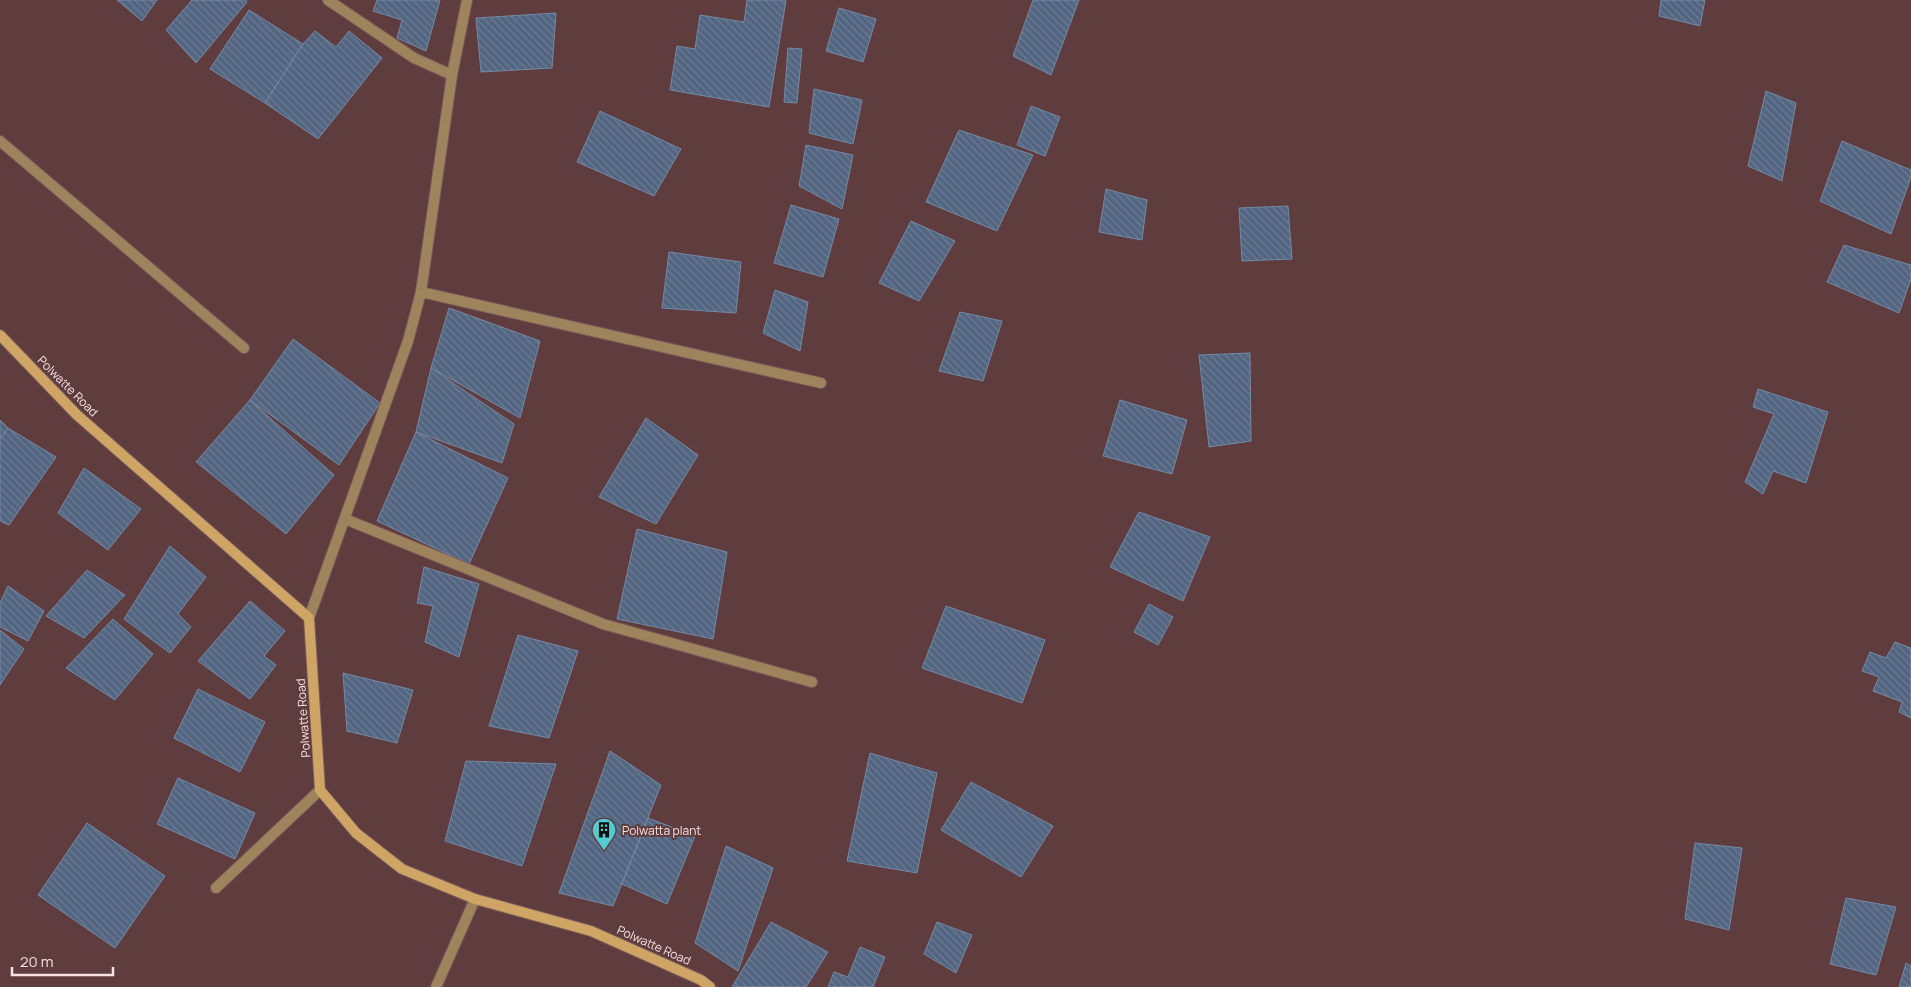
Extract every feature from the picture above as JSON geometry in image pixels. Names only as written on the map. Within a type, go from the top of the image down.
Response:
[{"type":"street","points":[[328,0],[414,58],[452,75]]},
{"type":"street","points":[[309,618],[408,341],[421,292],[452,75],[467,0]]},
{"type":"street","points":[[0,141],[244,348]]},
{"type":"street","points":[[421,292],[821,382]]},
{"type":"street","name":"Polwatte Road","points":[[0,335],[77,415],[309,618],[320,790],[356,833],[402,869],[475,899],[591,931],[701,980],[710,987]]},
{"type":"street","points":[[345,519],[603,624],[812,682]]},
{"type":"street","points":[[216,888],[320,790]]},
{"type":"street","points":[[436,987],[475,899]]},
{"type":"building","points":[[117,0],[157,0],[142,21]]},
{"type":"building","points":[[192,0],[246,0],[247,2],[196,63],[166,30]]},
{"type":"building","points":[[377,0],[440,0],[426,51],[397,38],[402,20],[373,11]]},
{"type":"building","points":[[747,0],[786,0],[769,107],[670,90],[677,46],[695,49],[700,15],[744,22]]},
{"type":"building","points":[[1033,0],[1079,0],[1051,75],[1013,56]]},
{"type":"building","points":[[1661,0],[1705,0],[1700,26],[1659,16]]},
{"type":"building","points":[[839,8],[876,19],[863,62],[826,51]]},
{"type":"building","points":[[249,10],[303,44],[265,103],[210,69]]},
{"type":"building","points":[[556,13],[552,68],[481,72],[476,18]]},
{"type":"building","points":[[315,31],[336,47],[349,31],[382,58],[318,139],[265,103],[303,44]]},
{"type":"building","points":[[788,48],[802,49],[797,103],[784,102]]},
{"type":"building","points":[[814,89],[862,100],[853,144],[809,133]]},
{"type":"building","points":[[1766,91],[1796,103],[1782,181],[1748,166]]},
{"type":"building","points":[[1031,106],[1060,117],[1045,156],[1017,145]]},
{"type":"building","points":[[600,111],[681,149],[654,196],[577,162]]},
{"type":"building","points":[[959,130],[1033,155],[997,231],[926,202]]},
{"type":"building","points":[[1842,141],[1911,170],[1911,177],[1891,234],[1820,201]]},
{"type":"building","points":[[806,145],[853,155],[842,209],[799,186]]},
{"type":"building","points":[[1106,189],[1147,200],[1142,240],[1099,232]]},
{"type":"building","points":[[791,205],[839,219],[823,277],[774,263]]},
{"type":"building","points":[[1288,206],[1292,259],[1242,261],[1239,208]]},
{"type":"building","points":[[911,221],[955,241],[919,301],[879,283]]},
{"type":"building","points":[[1844,245],[1911,265],[1911,279],[1899,313],[1827,282]]},
{"type":"building","points":[[669,252],[741,262],[736,313],[662,308]]},
{"type":"building","points":[[775,290],[808,302],[800,351],[763,333]]},
{"type":"building","points":[[449,308],[540,341],[520,418],[431,368]]},
{"type":"building","points":[[960,312],[1002,321],[983,381],[939,371]]},
{"type":"building","points":[[293,339],[380,403],[339,465],[250,400]]},
{"type":"building","points":[[1250,353],[1251,441],[1209,447],[1199,355]]},
{"type":"building","points":[[431,368],[514,424],[502,463],[416,432]]},
{"type":"building","points":[[1758,389],[1828,412],[1806,483],[1773,471],[1763,494],[1745,482],[1774,414],[1753,407]]},
{"type":"building","points":[[250,400],[334,475],[286,534],[196,462]]},
{"type":"building","points":[[1120,400],[1187,420],[1172,474],[1103,456]]},
{"type":"building","points":[[646,418],[698,455],[656,524],[599,497]]},
{"type":"building","points":[[0,420],[8,428],[0,439]]},
{"type":"building","points":[[8,428],[56,457],[9,525],[0,521],[0,439]]},
{"type":"building","points":[[416,432],[508,478],[469,564],[377,521]]},
{"type":"building","points":[[84,468],[141,509],[108,550],[58,513]]},
{"type":"building","points":[[1139,512],[1210,537],[1183,601],[1110,567]]},
{"type":"building","points":[[637,529],[727,552],[713,639],[617,619]]},
{"type":"building","points":[[170,546],[206,577],[178,614],[191,627],[170,653],[124,619]]},
{"type":"building","points":[[424,567],[479,584],[459,657],[425,642],[433,606],[417,603]]},
{"type":"building","points":[[87,570],[125,595],[84,638],[46,616]]},
{"type":"building","points":[[8,586],[44,611],[28,641],[0,627],[0,603]]},
{"type":"building","points":[[250,601],[285,631],[264,656],[276,665],[250,699],[198,661]]},
{"type":"building","points":[[1149,604],[1173,617],[1158,645],[1134,632]]},
{"type":"building","points":[[946,606],[1045,640],[1022,703],[922,668]]},
{"type":"building","points":[[113,619],[153,654],[115,700],[66,668]]},
{"type":"building","points":[[0,630],[24,649],[0,685]]},
{"type":"building","points":[[518,635],[578,651],[549,738],[489,726]]},
{"type":"building","points":[[1895,642],[1911,648],[1911,718],[1899,712],[1902,702],[1873,691],[1879,677],[1862,671],[1870,652],[1886,658]]},
{"type":"building","points":[[343,673],[413,690],[397,743],[347,731]]},
{"type":"building","points":[[198,689],[265,722],[240,772],[174,738]]},
{"type":"building","name":"Polwatta plant","points":[[610,751],[661,785],[613,906],[559,893]]},
{"type":"building","points":[[870,753],[937,773],[917,873],[847,861]]},
{"type":"building","points":[[466,761],[556,764],[522,866],[445,841]]},
{"type":"building","points":[[178,778],[255,813],[235,859],[157,824]]},
{"type":"building","points":[[971,782],[1053,826],[1021,877],[941,830]]},
{"type":"building","points":[[648,818],[695,836],[667,904],[622,884]]},
{"type":"building","points":[[87,823],[165,876],[115,948],[38,895]]},
{"type":"building","points":[[1695,843],[1742,848],[1729,930],[1685,919]]},
{"type":"building","points":[[726,846],[773,868],[738,971],[695,943]]},
{"type":"building","points":[[1846,898],[1896,907],[1876,975],[1830,964]]},
{"type":"building","points":[[771,922],[828,952],[806,987],[732,987]]},
{"type":"building","points":[[937,922],[972,935],[956,973],[924,954]]},
{"type":"building","points":[[860,947],[885,957],[873,987],[828,987],[834,972],[848,977]]},
{"type":"building","points":[[1906,963],[1911,966],[1911,987],[1899,987]]},
{"type":"place","name":"Polwatta plant","points":[[604,851]]}]
